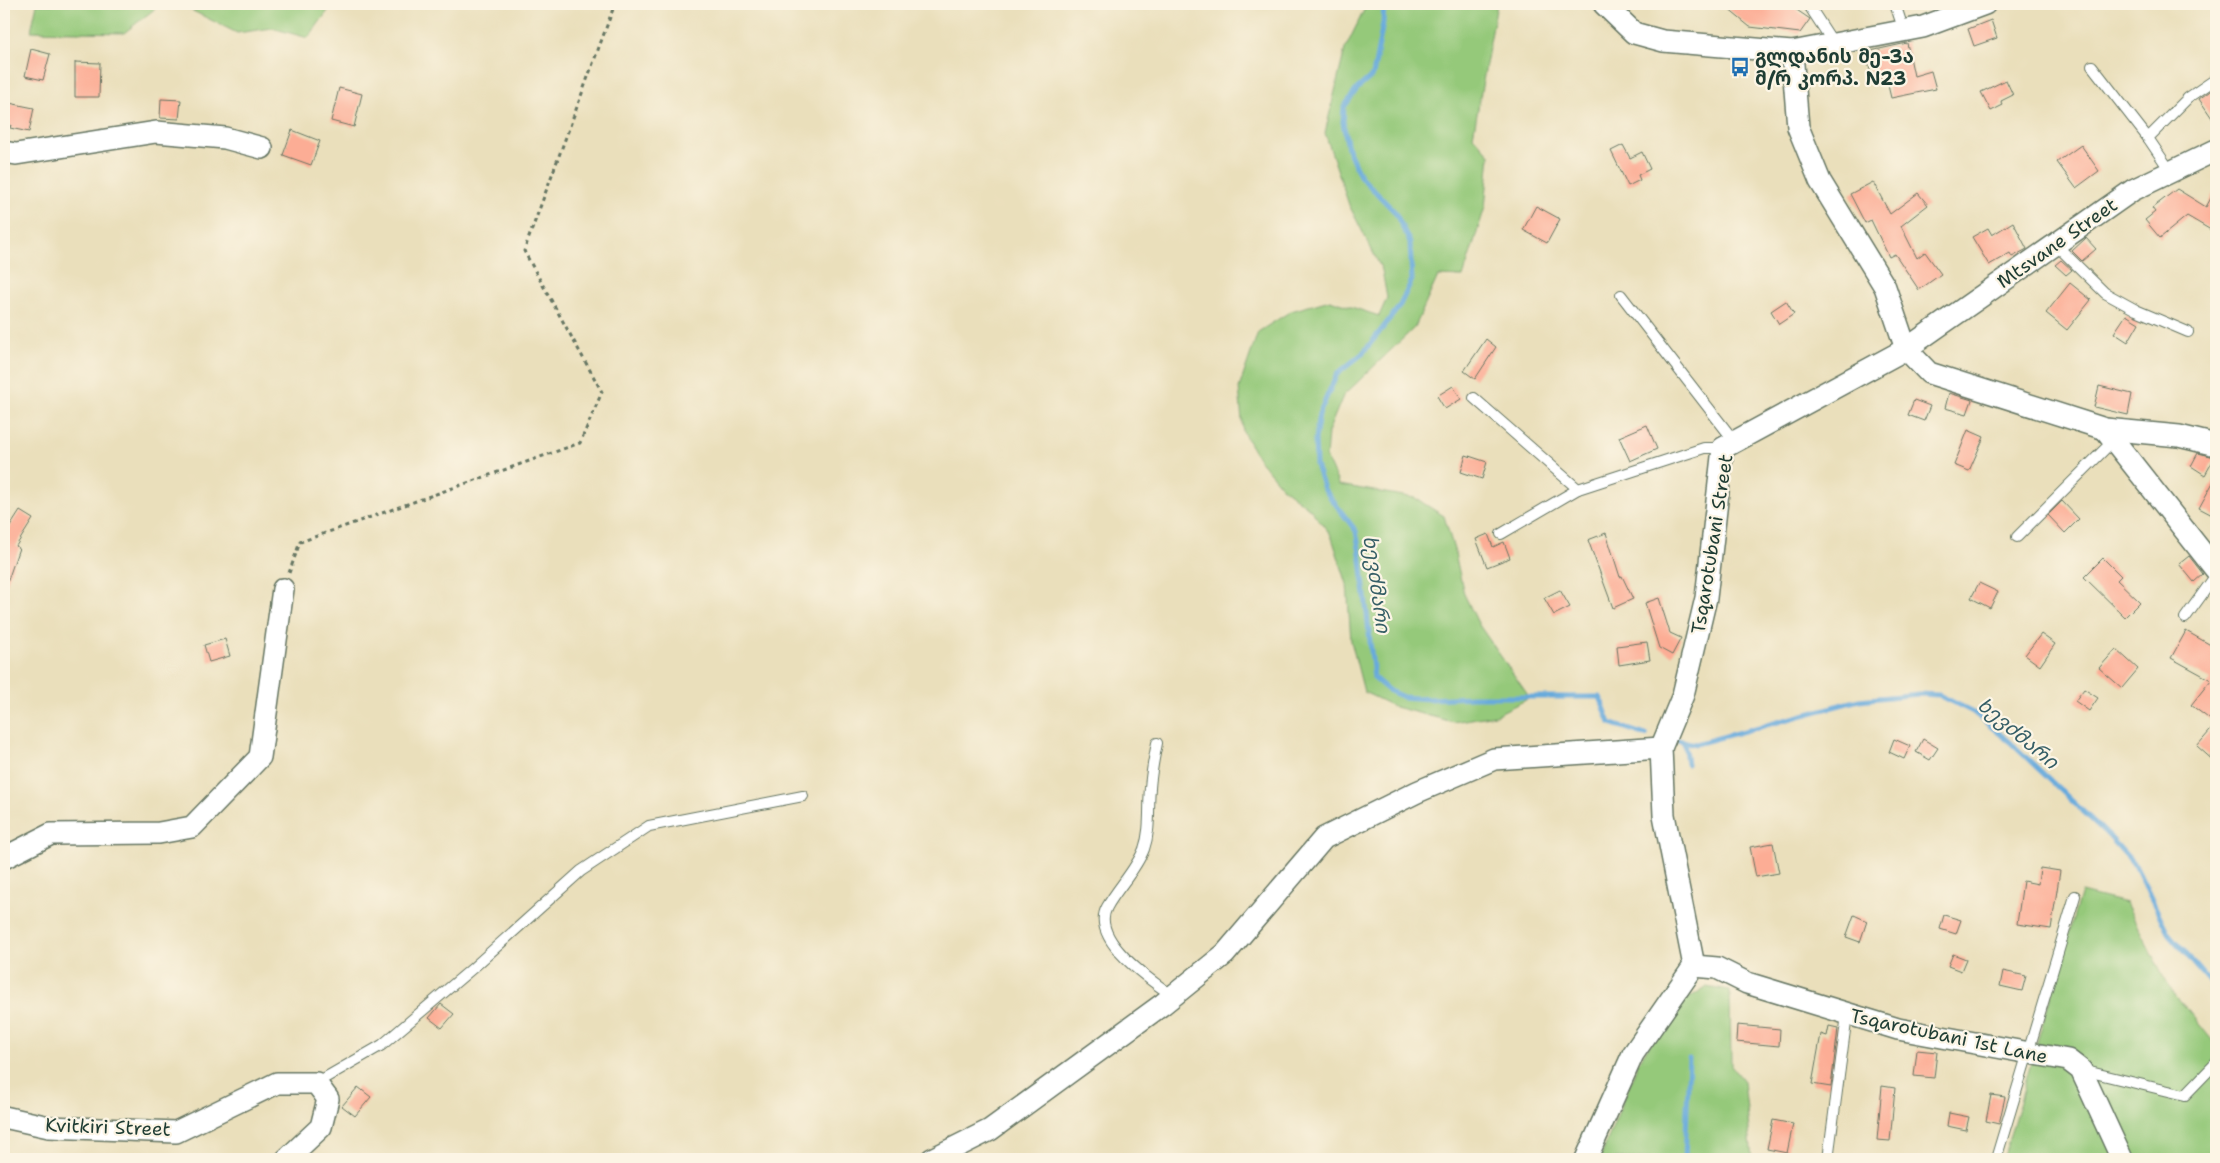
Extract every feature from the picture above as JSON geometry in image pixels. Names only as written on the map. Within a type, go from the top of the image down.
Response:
[{"type":"street","points":[[1604,4],[1634,33],[1663,41],[1792,52],[1904,31],[1982,5]]},
{"type":"street","points":[[1792,52],[1798,127],[1820,181],[1885,287],[1906,349],[1929,373],[2110,435],[2179,436],[2216,445]]},
{"type":"street","points":[[4,152],[16,154],[156,132],[225,138],[262,148]]},
{"type":"street","name":"Mtsvane Street","points":[[1906,349],[2133,190],[2216,150]]},
{"type":"street","name":"Tsqarotubani Street","points":[[1694,966],[1664,815],[1662,748],[1683,695],[1706,598],[1729,445],[1906,349]]},
{"type":"street","points":[[2110,435],[2216,570]]},
{"type":"street","points":[[4,858],[51,834],[159,833],[192,827],[260,758],[283,589]]},
{"type":"street","points":[[932,1159],[990,1130],[1173,996],[1225,954],[1324,838],[1417,792],[1494,759],[1662,748]]},
{"type":"street","points":[[1586,1159],[1633,1054],[1694,966]]},
{"type":"street","name":"Tsqarotubani 1st Lane","points":[[1694,966],[1716,968],[1747,983],[1898,1029],[2068,1060],[2081,1070]]},
{"type":"street","points":[[2081,1070],[2122,1159]]},
{"type":"street","name":"Kvitkiri Street","points":[[4,1117],[49,1127],[176,1132],[277,1082],[316,1083]]},
{"type":"street","points":[[287,1159],[321,1127],[328,1099],[316,1083]]},
{"type":"lane","points":[[1808,4],[1834,44]]},
{"type":"lane","points":[[1895,4],[1904,31]]},
{"type":"lane","points":[[2092,66],[2148,138],[2171,172]]},
{"type":"lane","points":[[2148,138],[2188,98],[2216,79]]},
{"type":"lane","points":[[2054,244],[2105,293],[2136,310],[2188,332]]},
{"type":"lane","points":[[1501,534],[1578,488],[1704,448],[1729,445],[1621,295]]},
{"type":"lane","points":[[1474,398],[1578,488]]},
{"type":"lane","points":[[2017,537],[2110,435]]},
{"type":"lane","points":[[2185,618],[2216,575]]},
{"type":"lane","points":[[1158,743],[1150,788],[1149,833],[1144,851],[1106,910],[1105,926],[1116,947],[1137,970],[1173,996]]},
{"type":"lane","points":[[316,1083],[382,1045],[474,967],[581,871],[649,826],[803,796]]},
{"type":"lane","points":[[1996,1159],[2075,896]]},
{"type":"lane","points":[[1828,1159],[1847,1015]]},
{"type":"lane","points":[[2081,1070],[2186,1095],[2216,1063]]},
{"type":"path","points":[[283,589],[300,542],[580,443],[602,392],[524,251],[612,9],[612,4]]},
{"type":"green space","points":[[37,4],[161,4],[124,33],[31,31]]},
{"type":"green space","points":[[179,4],[333,4],[308,38],[272,28],[237,33]]},
{"type":"green space","points":[[1367,4],[1497,4],[1473,136],[1490,155],[1485,207],[1463,277],[1438,276],[1415,327],[1343,396],[1328,432],[1326,457],[1339,485],[1415,498],[1444,516],[1464,594],[1479,625],[1530,698],[1495,715],[1453,722],[1395,707],[1364,692],[1351,641],[1347,584],[1331,535],[1310,509],[1282,487],[1258,458],[1243,432],[1239,388],[1258,332],[1291,311],[1330,300],[1379,316],[1387,298],[1382,270],[1349,205],[1325,133],[1345,49]]},
{"type":"green space","points":[[2081,892],[2126,903],[2168,986],[2216,1045],[2216,1159],[2003,1159]]},
{"type":"green space","points":[[1706,987],[1730,991],[1731,1065],[1744,1081],[1752,1159],[1600,1159],[1640,1058],[1683,1002]]},
{"type":"building","points":[[1722,4],[1788,4],[1810,19],[1800,33],[1750,27]]},
{"type":"building","points":[[1991,20],[1997,38],[1974,46],[1968,29]]},
{"type":"building","points":[[1907,43],[1914,76],[1931,71],[1936,89],[1891,98],[1886,77],[1872,80],[1866,52]]},
{"type":"building","points":[[31,49],[50,54],[43,80],[25,76]]},
{"type":"building","points":[[75,62],[100,63],[99,97],[75,97]]},
{"type":"building","points":[[2006,80],[2013,95],[2001,101],[2003,105],[1991,111],[1981,92]]},
{"type":"building","points":[[2216,87],[2216,124],[2199,99]]},
{"type":"building","points":[[339,88],[362,94],[354,127],[331,121]]},
{"type":"building","points":[[161,99],[181,100],[179,119],[160,118]]},
{"type":"building","points":[[4,102],[34,108],[29,132],[10,128],[11,125],[4,124]]},
{"type":"building","points":[[292,130],[320,141],[311,165],[283,155]]},
{"type":"building","points":[[1623,145],[1630,158],[1642,152],[1650,169],[1638,175],[1640,180],[1628,186],[1611,151]]},
{"type":"building","points":[[2081,145],[2099,171],[2076,188],[2057,162]]},
{"type":"building","points":[[1873,182],[1890,214],[1918,193],[1928,205],[1901,226],[1917,258],[1925,252],[1941,274],[1919,290],[1895,254],[1889,257],[1871,220],[1865,223],[1850,194]]},
{"type":"building","points":[[2177,189],[2206,207],[2216,189],[2216,233],[2187,216],[2160,238],[2145,220],[2155,212],[2152,208]]},
{"type":"building","points":[[1536,206],[1560,219],[1547,243],[1523,230]]},
{"type":"building","points":[[2013,222],[2027,249],[2012,257],[2010,253],[1989,265],[1972,237],[1988,228],[1992,235]]},
{"type":"building","points":[[2086,238],[2096,249],[2082,261],[2072,251]]},
{"type":"building","points":[[2061,260],[2072,270],[2066,275],[2055,265]]},
{"type":"building","points":[[2070,283],[2091,300],[2067,330],[2046,313]]},
{"type":"building","points":[[1786,301],[1794,314],[1779,324],[1771,311]]},
{"type":"building","points":[[2126,315],[2139,323],[2128,342],[2114,333]]},
{"type":"building","points":[[1486,339],[1496,347],[1475,379],[1464,371]]},
{"type":"building","points":[[1453,386],[1461,399],[1445,409],[1437,396]]},
{"type":"building","points":[[2099,386],[2132,394],[2128,415],[2094,407]]},
{"type":"building","points":[[1949,393],[1972,400],[1967,414],[1945,408]]},
{"type":"building","points":[[1914,400],[1930,406],[1924,421],[1908,415]]},
{"type":"building","points":[[1647,425],[1657,449],[1630,461],[1619,437]]},
{"type":"building","points":[[1968,430],[1984,437],[1969,471],[1954,465]]},
{"type":"building","points":[[2198,453],[2215,457],[2205,475],[2191,466]]},
{"type":"building","points":[[1466,455],[1487,462],[1482,479],[1461,472]]},
{"type":"building","points":[[2216,477],[2216,517],[2199,508]]},
{"type":"building","points":[[2062,501],[2079,519],[2065,533],[2048,515]]},
{"type":"building","points":[[20,511],[33,519],[16,546],[19,548],[6,586],[4,586],[4,536]]},
{"type":"building","points":[[1606,533],[1620,577],[1622,576],[1633,599],[1613,608],[1588,540]]},
{"type":"building","points":[[1488,534],[1493,547],[1504,542],[1510,558],[1487,567],[1476,539]]},
{"type":"building","points":[[2189,556],[2203,574],[2194,582],[2179,564]]},
{"type":"building","points":[[2103,558],[2121,576],[2117,580],[2140,602],[2125,617],[2084,577]]},
{"type":"building","points":[[1979,583],[1998,592],[1990,608],[1971,598]]},
{"type":"building","points":[[1560,590],[1570,607],[1554,615],[1544,598]]},
{"type":"building","points":[[1659,598],[1670,633],[1681,638],[1672,655],[1659,648],[1645,603]]},
{"type":"building","points":[[2186,631],[2216,648],[2216,724],[2191,705],[2211,680],[2171,658]]},
{"type":"building","points":[[2041,634],[2055,644],[2040,666],[2025,655]]},
{"type":"building","points":[[225,639],[230,656],[209,662],[204,645]]},
{"type":"building","points":[[1647,642],[1650,660],[1619,665],[1617,646]]},
{"type":"building","points":[[2116,649],[2138,669],[2122,688],[2099,668]]},
{"type":"building","points":[[2084,689],[2098,698],[2089,711],[2075,701]]},
{"type":"building","points":[[2216,724],[2216,763],[2197,746]]},
{"type":"building","points":[[1894,739],[1910,746],[1904,759],[1889,752]]},
{"type":"building","points":[[1923,739],[1938,748],[1930,760],[1916,752]]},
{"type":"building","points":[[1773,843],[1779,873],[1756,877],[1750,847]]},
{"type":"building","points":[[2040,868],[2060,871],[2051,929],[2017,924],[2023,881],[2038,884]]},
{"type":"building","points":[[1854,915],[1867,921],[1860,942],[1846,937]]},
{"type":"building","points":[[1944,915],[1961,920],[1956,934],[1940,929]]},
{"type":"building","points":[[1953,954],[1966,959],[1961,971],[1948,966]]},
{"type":"building","points":[[2003,971],[2026,976],[2022,991],[2000,986]]},
{"type":"building","points":[[441,1004],[454,1014],[442,1028],[429,1018]]},
{"type":"building","points":[[1737,1025],[1780,1029],[1779,1046],[1736,1042]]},
{"type":"building","points":[[1829,1026],[1838,1028],[1831,1087],[1812,1084],[1821,1034],[1827,1036]]},
{"type":"building","points":[[1917,1050],[1937,1052],[1934,1078],[1914,1076]]},
{"type":"building","points":[[1882,1086],[1895,1088],[1890,1141],[1877,1140]]},
{"type":"building","points":[[358,1087],[371,1097],[355,1116],[342,1106]]},
{"type":"building","points":[[1991,1095],[2005,1097],[1999,1124],[1986,1121]]},
{"type":"building","points":[[1949,1113],[1969,1117],[1966,1130],[1947,1126]]},
{"type":"building","points":[[1773,1120],[1793,1124],[1787,1153],[1767,1149]]},
{"type":"waterway","name":"ხევძმარი","points":[[1384,4],[1383,23],[1373,75],[1357,89],[1344,107],[1343,122],[1348,149],[1360,176],[1395,212],[1410,243],[1412,280],[1399,307],[1382,329],[1362,354],[1337,374],[1319,414],[1315,439],[1316,465],[1324,489],[1356,531],[1361,559],[1374,678],[1388,690],[1403,697],[1429,699],[1600,697],[1610,723],[1646,735]]},
{"type":"waterway","name":"ხევძმარი","points":[[1677,740],[1696,744],[1859,700],[1919,694],[1939,695],[1973,712],[2010,742],[2109,836],[2135,865],[2168,933],[2216,989]]},
{"type":"waterway","points":[[1684,741],[1687,764]]},
{"type":"waterway","points":[[1685,1159],[1689,1059]]},
{"type":"place","name":"გლდანის მე-3ა მ/რ კორპ. N23","points":[[1740,67]]}]
